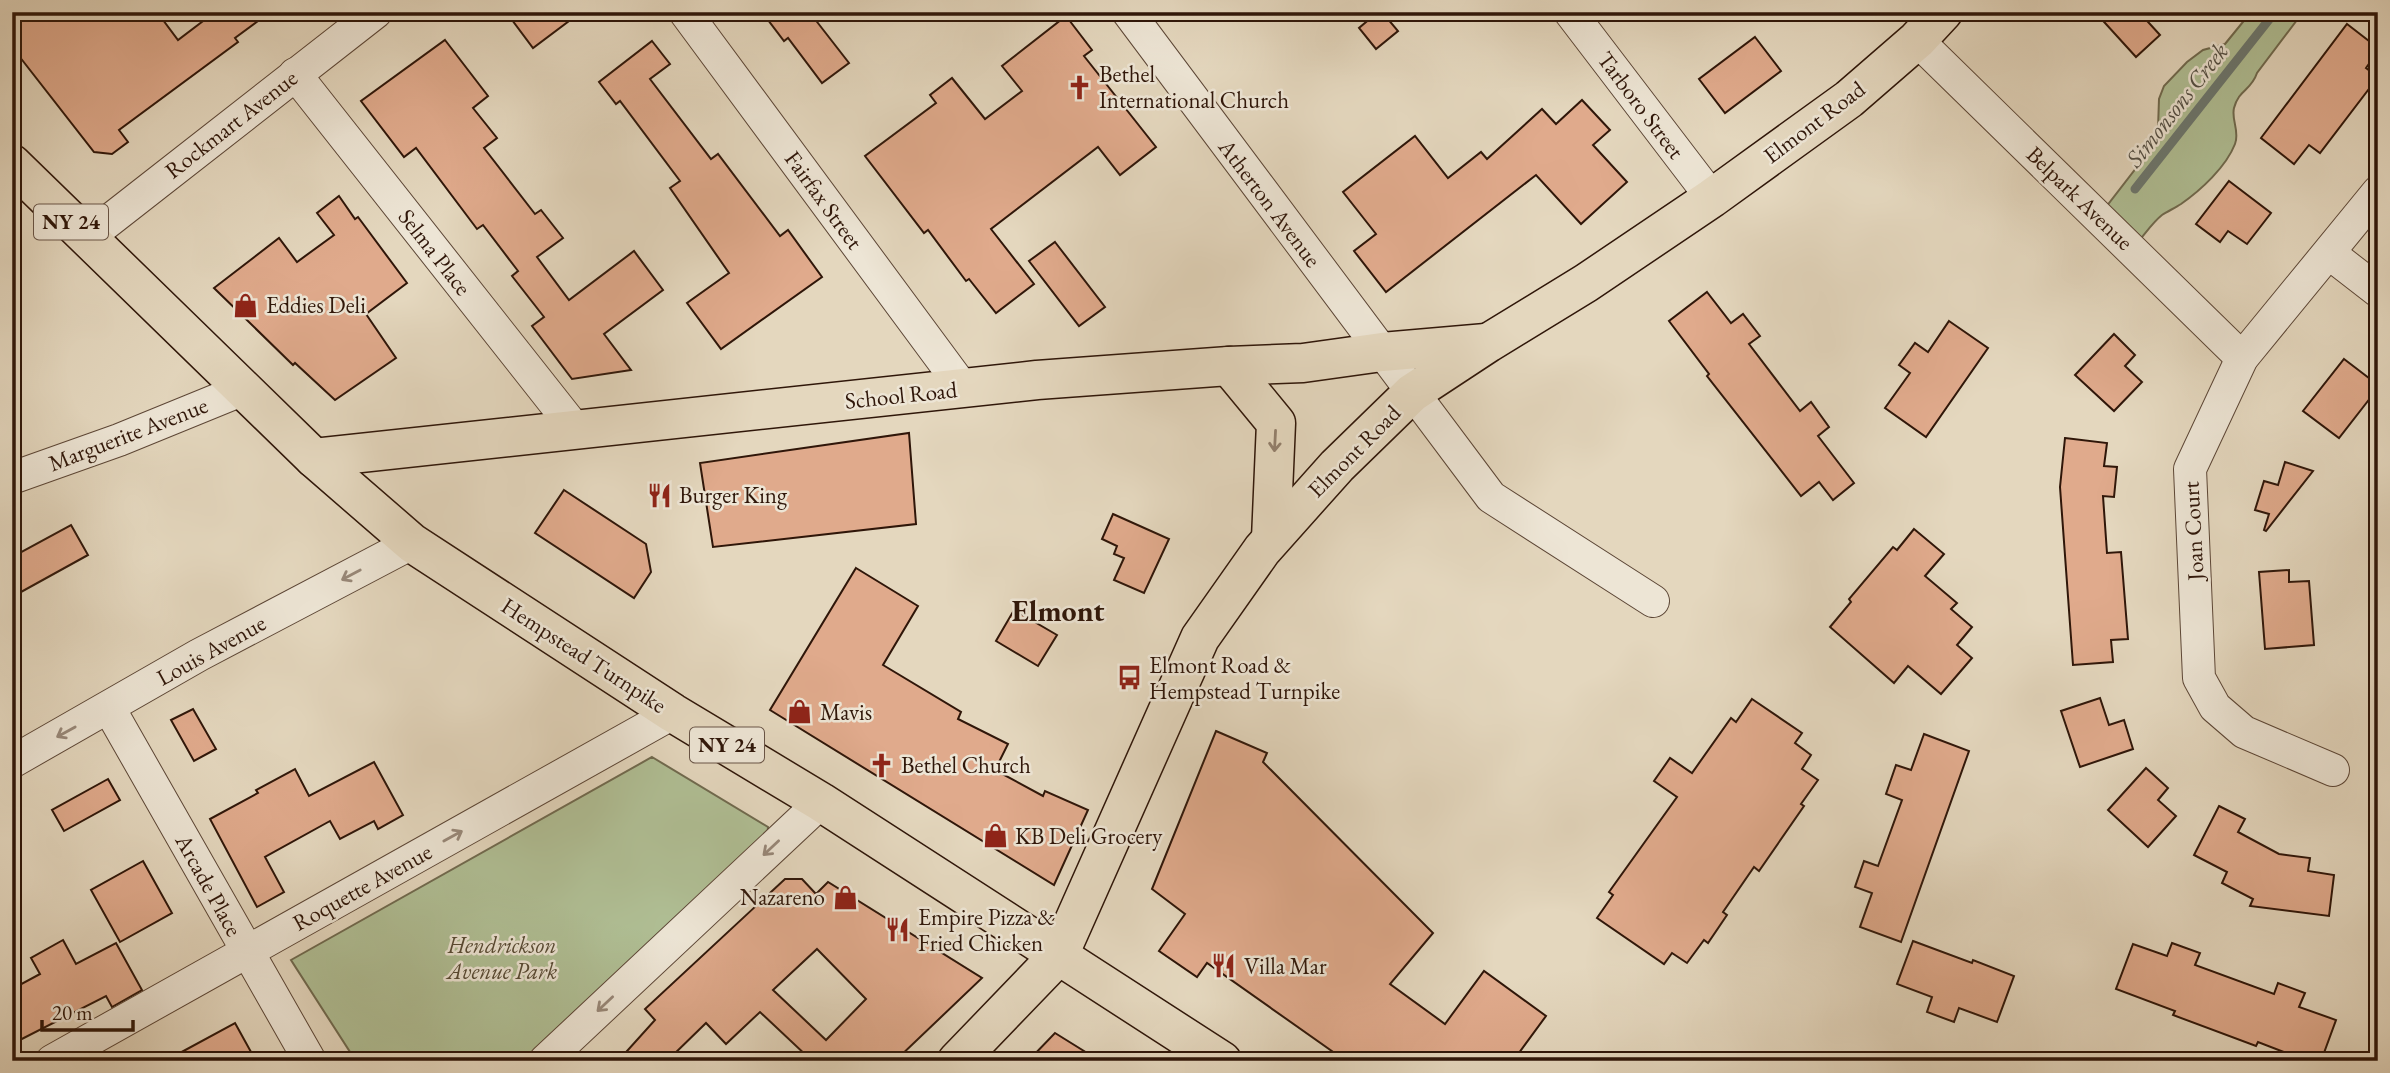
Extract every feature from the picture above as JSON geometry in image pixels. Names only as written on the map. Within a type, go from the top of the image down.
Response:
[{"type":"main road","name":"Elmont Road","points":[[957,1061],[1059,955],[1200,638],[1271,539],[1337,466],[1412,393],[1586,283],[1712,198],[1849,99],[1917,40],[1943,12]]},
{"type":"main road","name":"Hempstead Turnpike","points":[[12,164],[314,458],[412,543],[673,713],[821,802],[1222,1061]]},
{"type":"main road","name":"School Road","points":[[314,458],[963,388],[1229,366],[1303,363],[1382,352],[1488,343]]},
{"type":"main road","points":[[1229,366],[1276,423],[1271,539]]},
{"type":"street","name":"Rockmart Avenue","points":[[87,238],[376,12]]},
{"type":"street","name":"Fairfax Street","points":[[685,12],[963,388]]},
{"type":"street","name":"Atherton Avenue","points":[[1128,12],[1491,497],[1653,601]]},
{"type":"street","name":"Tarboro Street","points":[[1570,12],[1712,198]]},
{"type":"street","name":"Belpark Avenue","points":[[1917,40],[2242,358]]},
{"type":"street","name":"Selma Place","points":[[295,74],[576,430]]},
{"type":"street","name":"Joan Court","points":[[2333,770],[2244,732],[2215,707],[2199,678],[2190,469],[2242,358],[2378,192]]},
{"type":"street","points":[[2329,253],[2378,291]]},
{"type":"street","name":"Marguerite Avenue","points":[[12,478],[119,440],[244,389]]},
{"type":"street","name":"Louis Avenue","points":[[12,762],[199,655],[412,543]]},
{"type":"street","name":"Arcade Place","points":[[109,708],[310,1061]]},
{"type":"street","name":"Roquette Avenue","points":[[52,1061],[673,713]]},
{"type":"street","points":[[545,1061],[821,802]]},
{"type":"green space","points":[[2251,12],[2303,12],[2236,102],[2233,112],[2236,139],[2226,161],[2197,192],[2159,218],[2137,243],[2103,211],[2150,150],[2158,129],[2159,99],[2164,86],[2203,50],[2225,44]]},
{"type":"green space","name":"Hendrickson Avenue Park","points":[[652,757],[768,827],[766,855],[541,1061],[334,1061],[350,1052],[291,960]]},
{"type":"building","points":[[12,12],[157,12],[178,40],[215,12],[270,12],[235,38],[238,42],[119,130],[128,142],[112,154],[94,152],[12,47]]},
{"type":"building","points":[[506,12],[581,12],[533,48]]},
{"type":"building","points":[[762,12],[821,12],[814,18],[849,63],[822,83],[788,38],[784,41]]},
{"type":"building","points":[[1378,12],[1382,12],[1398,31],[1376,49],[1359,28]]},
{"type":"building","points":[[2095,12],[2139,12],[2160,35],[2136,57]]},
{"type":"building","points":[[1066,16],[1092,50],[1084,56],[1156,147],[1120,175],[1098,147],[991,229],[1034,284],[996,313],[969,279],[966,281],[928,230],[924,233],[865,156],[936,103],[930,95],[952,78],[985,119],[1022,91],[1002,66]]},
{"type":"building","points":[[2347,24],[2378,48],[2366,68],[2378,77],[2320,153],[2309,145],[2294,164],[2261,138]]},
{"type":"building","points":[[1755,37],[1781,71],[1725,113],[1699,79]]},
{"type":"building","points":[[445,40],[488,96],[473,108],[497,138],[484,148],[535,214],[541,210],[563,238],[537,257],[569,300],[634,251],[663,290],[604,334],[631,370],[572,379],[532,326],[544,317],[512,276],[518,271],[483,225],[477,229],[416,148],[404,157],[361,101]]},
{"type":"building","points":[[652,41],[670,64],[650,79],[711,159],[718,154],[780,236],[788,230],[822,277],[721,349],[687,303],[729,273],[670,188],[680,181],[620,101],[616,104],[599,82]]},
{"type":"building","points":[[1582,100],[1610,130],[1593,145],[1627,182],[1581,224],[1536,175],[1386,292],[1354,251],[1376,234],[1343,192],[1415,136],[1448,178],[1481,152],[1487,159],[1542,109],[1556,124]]},
{"type":"building","points":[[2229,181],[2271,213],[2247,244],[2228,231],[2220,242],[2196,224]]},
{"type":"building","points":[[339,196],[407,283],[366,314],[396,358],[335,400],[295,363],[293,365],[214,288],[279,238],[297,262],[334,235],[317,213]]},
{"type":"building","points":[[1055,242],[1105,307],[1079,326],[1029,261]]},
{"type":"building","points":[[1707,292],[1731,323],[1743,314],[1760,336],[1749,344],[1800,411],[1811,402],[1829,427],[1818,436],[1854,483],[1833,500],[1819,482],[1801,496],[1707,376],[1709,374],[1669,321]]},
{"type":"building","points":[[1949,321],[1988,348],[1926,437],[1885,408],[1910,373],[1899,365],[1915,343],[1928,352]]},
{"type":"building","points":[[2114,334],[2135,355],[2125,366],[2142,382],[2114,411],[2075,375]]},
{"type":"building","points":[[2344,359],[2378,385],[2378,388],[2339,438],[2303,411]]},
{"type":"building","points":[[909,433],[916,524],[713,547],[700,463]]},
{"type":"building","points":[[2065,438],[2107,443],[2104,466],[2117,467],[2114,497],[2103,496],[2107,553],[2121,552],[2128,639],[2111,640],[2113,662],[2073,665],[2060,487]]},
{"type":"building","points":[[2285,462],[2313,471],[2266,531],[2264,530],[2269,514],[2255,510],[2264,481],[2278,485]]},
{"type":"building","points":[[564,490],[646,544],[651,572],[634,598],[535,533]]},
{"type":"building","points":[[1113,514],[1169,539],[1144,593],[1114,580],[1124,558],[1114,554],[1117,546],[1102,539]]},
{"type":"building","points":[[71,525],[88,555],[12,597],[12,557]]},
{"type":"building","points":[[1914,529],[1944,554],[1925,576],[1957,603],[1951,609],[1972,627],[1957,645],[1972,658],[1941,694],[1908,666],[1894,683],[1830,627],[1851,602],[1849,599],[1893,547],[1897,550]]},
{"type":"building","points":[[856,568],[918,606],[883,665],[961,712],[958,719],[1008,744],[995,770],[1043,796],[1045,791],[1088,810],[1054,885],[770,710]]},
{"type":"building","points":[[2289,570],[2289,582],[2309,581],[2314,645],[2265,649],[2259,572]]},
{"type":"building","points":[[1014,610],[1057,635],[1038,666],[996,641]]},
{"type":"building","points":[[2100,698],[2109,725],[2124,720],[2133,749],[2080,767],[2061,711]]},
{"type":"building","points":[[1752,699],[1802,733],[1795,743],[1811,755],[1802,769],[1818,780],[1801,804],[1804,806],[1759,871],[1754,867],[1723,912],[1727,915],[1708,943],[1704,940],[1687,963],[1672,953],[1664,964],[1597,918],[1613,895],[1609,892],[1677,797],[1654,781],[1670,758],[1692,773],[1731,718],[1736,722]]},
{"type":"building","points":[[193,709],[216,749],[194,761],[171,720]]},
{"type":"building","points":[[1216,731],[1267,753],[1263,762],[1433,933],[1390,984],[1445,1024],[1484,971],[1546,1016],[1513,1061],[1346,1061],[1207,963],[1197,977],[1159,951],[1185,914],[1152,889]]},
{"type":"building","points":[[1924,734],[1969,751],[1901,942],[1860,927],[1872,893],[1855,887],[1864,861],[1878,866],[1902,800],[1886,794],[1896,765],[1911,770]]},
{"type":"building","points":[[374,762],[403,815],[378,829],[374,821],[340,839],[330,821],[265,857],[284,892],[257,907],[210,819],[295,769],[309,796]]},
{"type":"building","points":[[2146,768],[2168,788],[2158,800],[2176,816],[2148,847],[2108,810]]},
{"type":"building","points":[[108,779],[120,800],[64,831],[52,810]]},
{"type":"building","points":[[2219,806],[2245,819],[2238,832],[2279,854],[2310,858],[2308,871],[2334,875],[2329,916],[2250,906],[2253,899],[2222,883],[2227,872],[2194,855]]},
{"type":"building","points":[[143,861],[172,913],[120,942],[91,890]]},
{"type":"building","points":[[785,879],[802,879],[816,894],[828,882],[982,978],[895,1061],[806,1061],[809,1058],[760,1012],[726,1044],[706,1023],[667,1061],[618,1061],[655,1020],[645,1009]],"holes":[[[817,949],[866,999],[826,1040],[773,990]]]},
{"type":"building","points":[[63,940],[76,964],[116,943],[142,990],[112,1007],[106,996],[12,1044],[12,989],[40,974],[31,958]]},
{"type":"building","points":[[1913,941],[2014,976],[1997,1022],[1959,1008],[1954,1022],[1927,1012],[1932,997],[1897,984]]},
{"type":"building","points":[[2172,943],[2200,953],[2195,965],[2274,994],[2278,983],[2305,993],[2299,1007],[2336,1020],[2321,1061],[2307,1061],[2258,1042],[2256,1046],[2173,1015],[2175,1011],[2116,989],[2133,944],[2167,956]]},
{"type":"building","points":[[235,1023],[256,1061],[165,1061]]},
{"type":"building","points":[[1055,1033],[1100,1061],[1028,1061]]},
{"type":"waterway","name":"Simonsons Creek","points":[[2135,189],[2275,12]]},
{"type":"place","name":"Bethel International Church","points":[[1079,87]]},
{"type":"place","name":"Eddies Deli","points":[[246,305]]},
{"type":"place","name":"Burger King","points":[[659,495]]},
{"type":"place","name":"Elmont Road & Hempstead Turnpike","points":[[1129,678]]},
{"type":"place","name":"Mavis","points":[[800,712]]},
{"type":"place","name":"Bethel Church","points":[[881,765]]},
{"type":"place","name":"KB Deli Grocery","points":[[995,836]]},
{"type":"place","name":"Nazareno","points":[[845,897]]},
{"type":"place","name":"Empire Pizza & Fried Chicken","points":[[898,930]]},
{"type":"place","name":"Villa Mar","points":[[1224,966]]},
{"type":"district","name":"Elmont","points":[[1058,611]]}]
